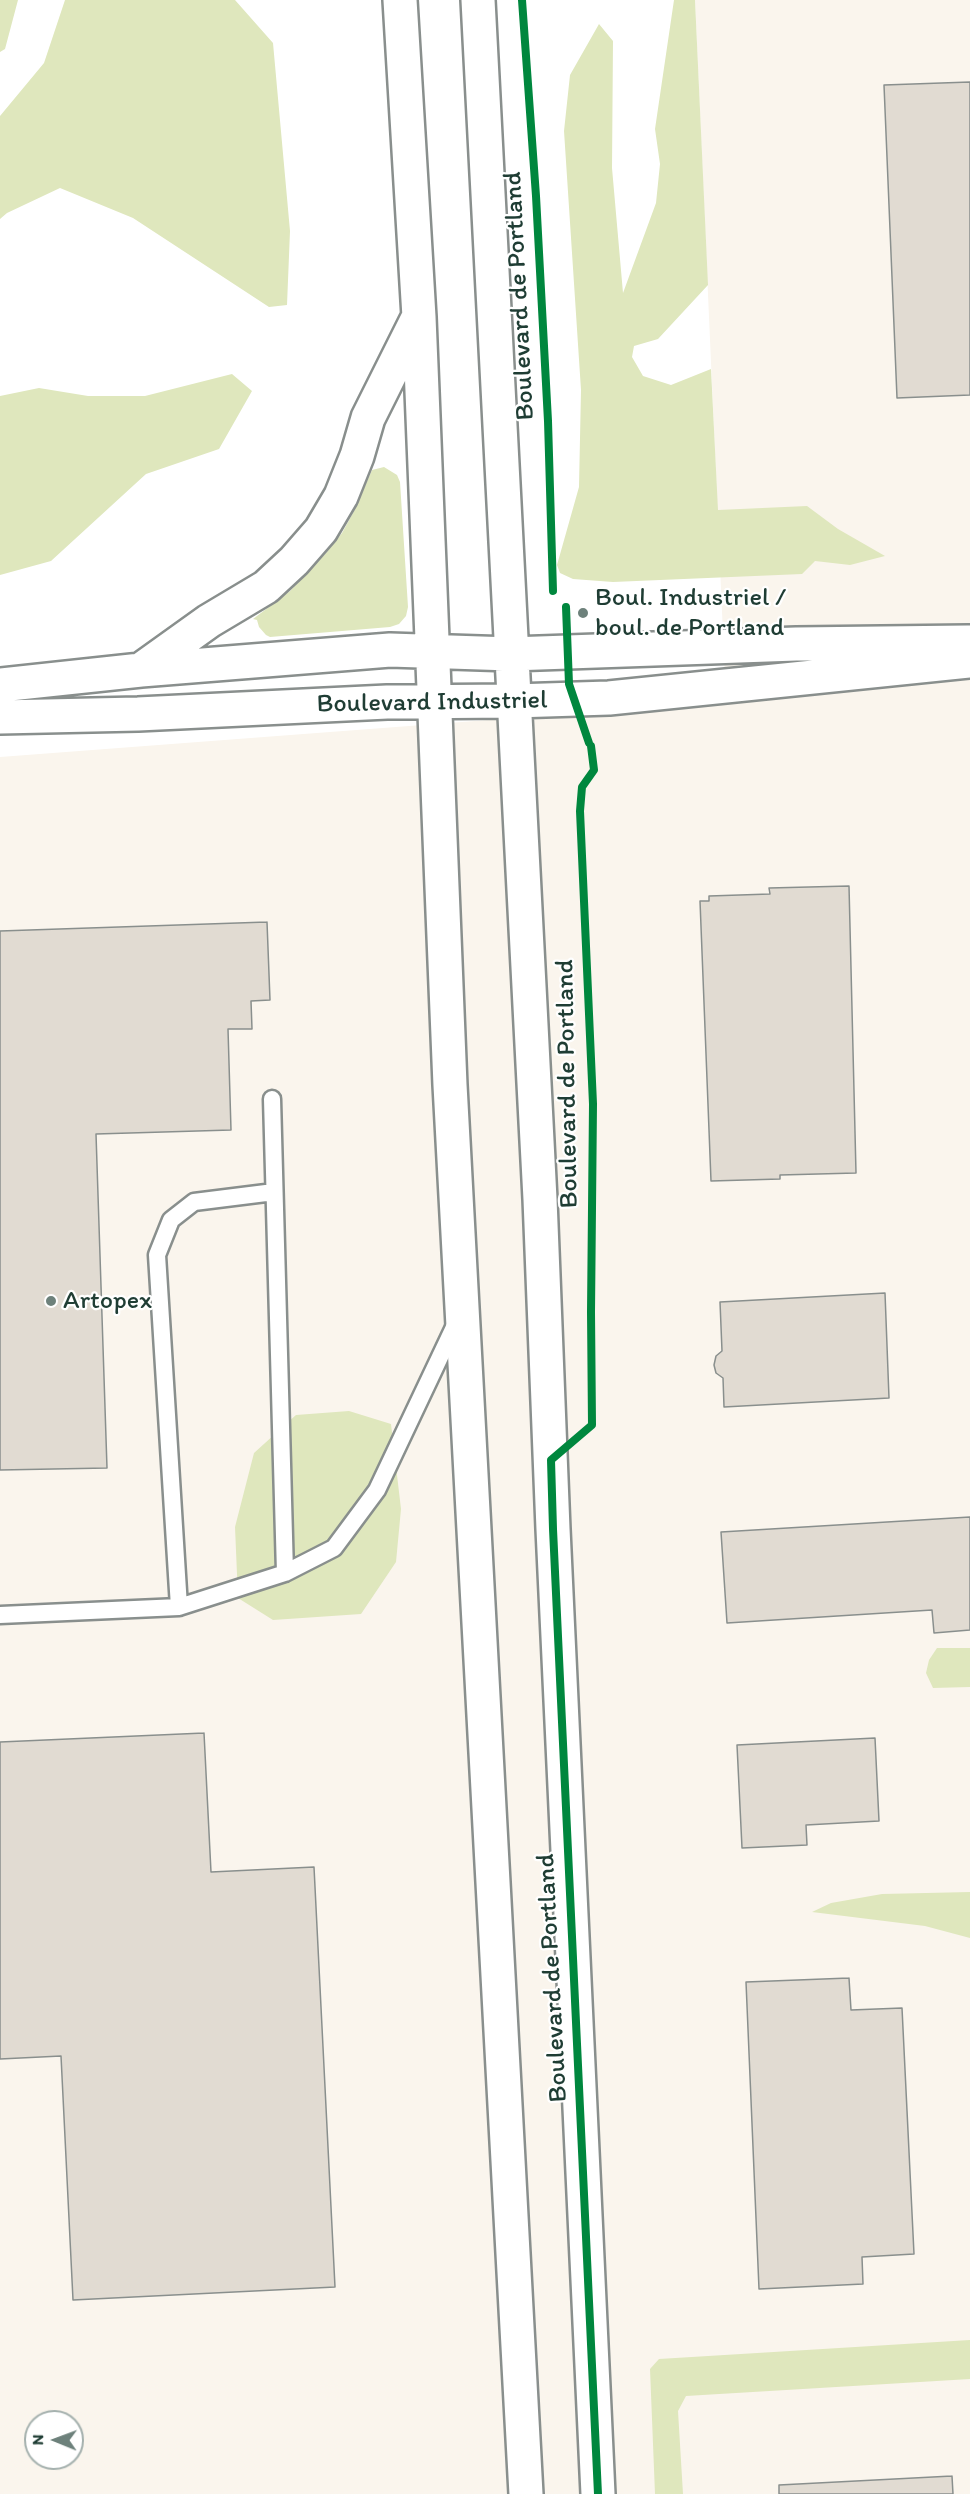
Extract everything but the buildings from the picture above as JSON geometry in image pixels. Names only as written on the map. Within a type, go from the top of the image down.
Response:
[{"type":"main road","points":[[400,0],[419,317],[433,651],[433,702],[462,1310],[526,2494]]},
{"type":"main road","name":"Boulevard de Portland","points":[[478,0],[540,1199],[552,1529],[598,2494]]},
{"type":"main road","points":[[141,670],[209,621],[266,587],[294,561],[321,530],[341,496],[357,456],[368,418],[419,317]]},
{"type":"main road","name":"Boulevard Industriel","points":[[0,685],[141,670],[390,650],[511,654],[796,644],[970,642]]},
{"type":"main road","name":"Boulevard Industriel","points":[[0,717],[138,714],[387,702],[609,698],[970,661]]},
{"type":"lane","points":[[272,1099],[285,1573]]},
{"type":"lane","points":[[179,1607],[157,1255],[171,1220],[194,1202],[274,1192]]},
{"type":"lane","points":[[0,1615],[179,1607],[285,1573],[334,1548],[376,1490],[462,1310]]},
{"type":"shaded area","points":[[695,0],[970,0],[970,2494],[0,2494],[0,757],[726,702]]},
{"type":"green space","points":[[0,0],[18,0],[5,49],[0,52]]},
{"type":"green space","points":[[65,0],[235,0],[273,43],[290,231],[287,305],[269,307],[133,218],[60,188],[7,213],[0,219],[0,116],[44,63]]},
{"type":"green space","points":[[674,0],[695,0],[708,285],[658,339],[634,346],[632,357],[643,376],[671,385],[711,369],[718,510],[807,506],[838,529],[885,556],[850,565],[815,561],[802,574],[613,582],[573,579],[560,573],[557,565],[579,487],[581,390],[564,131],[570,75],[599,24],[613,41],[612,168],[623,293],[656,203],[660,164],[655,129]]},
{"type":"green space","points":[[232,374],[252,391],[219,449],[146,474],[51,561],[0,575],[0,396],[39,388],[88,396],[145,396]]},
{"type":"green space","points":[[384,467],[397,475],[400,482],[408,607],[406,616],[399,624],[390,627],[270,637],[266,635],[259,627],[257,620],[253,619],[290,591],[326,553],[342,533],[372,470]]},
{"type":"green space","points":[[349,1411],[391,1424],[401,1509],[396,1562],[361,1614],[273,1620],[238,1598],[235,1527],[254,1453],[296,1415]]},
{"type":"green space","points":[[937,1648],[970,1648],[970,1687],[933,1688],[926,1673],[929,1660]]},
{"type":"green space","points":[[970,1892],[970,1938],[925,1926],[812,1912],[831,1903],[882,1894]]},
{"type":"green space","points":[[970,2340],[970,2379],[686,2396],[678,2411],[683,2494],[655,2494],[650,2369],[659,2359]]},
{"type":"cycle path","points":[[522,0],[536,196],[548,421],[553,591]]},
{"type":"cycle path","points":[[566,607],[569,684],[589,743]]},
{"type":"cycle path","points":[[591,746],[594,770],[582,787],[580,811],[593,1104],[592,1425],[551,1460],[598,2494]]},
{"type":"place","name":"Boul. Industriel / boul. de Portland","points":[[583,613]]},
{"type":"place","name":"Artopex","points":[[51,1301]]}]
